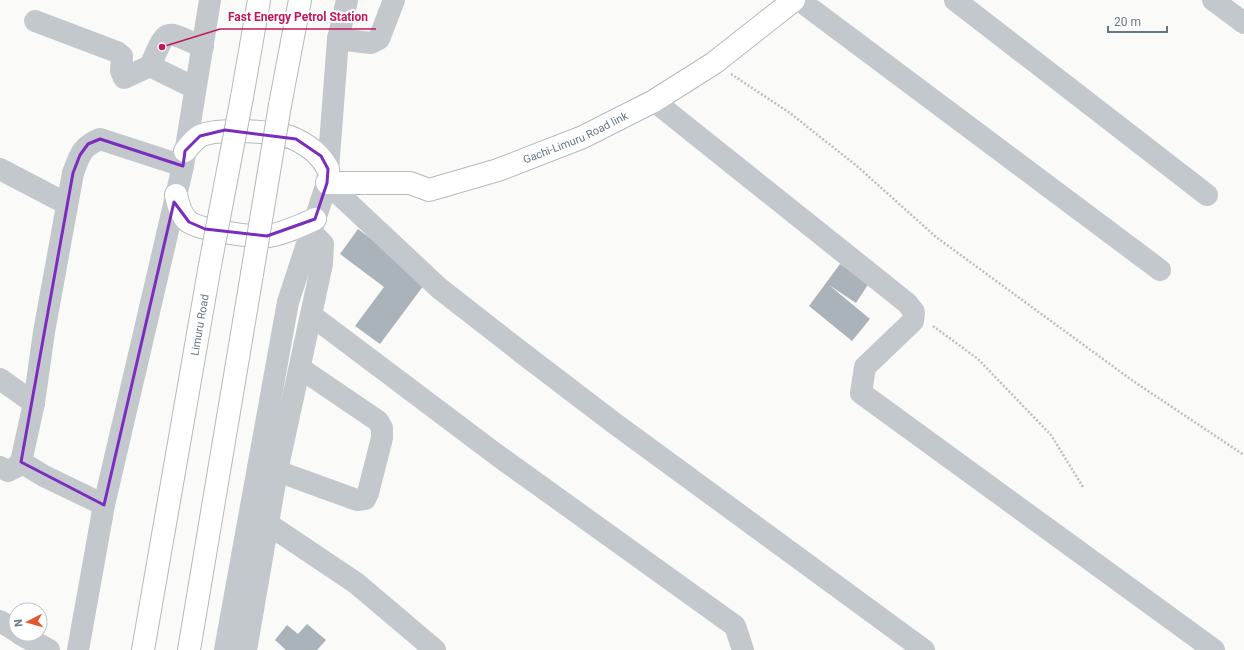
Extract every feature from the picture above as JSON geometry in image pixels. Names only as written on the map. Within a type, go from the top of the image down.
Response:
[{"type":"main road","name":"Limuru Road","points":[[143,650],[210,265],[259,0]]},
{"type":"main road","points":[[189,650],[280,105],[300,0]]},
{"type":"main road","name":"Gachi-Limuru Road link","points":[[328,176],[410,183],[429,190],[498,170],[583,137],[654,101],[714,63],[794,0]]},
{"type":"main road","points":[[184,159],[200,136],[225,130],[263,133],[296,139],[321,156],[328,176]]},
{"type":"main road","points":[[176,195],[179,208],[189,222],[205,229],[267,236],[292,229],[313,226]]},
{"type":"street","points":[[78,650],[104,505],[184,159],[210,0]]},
{"type":"street","points":[[225,650],[288,302],[328,176],[338,39],[347,0]]},
{"type":"street","points":[[338,39],[370,43],[379,39],[394,0]]},
{"type":"street","points":[[799,0],[1160,270]]},
{"type":"street","points":[[955,0],[1207,195]]},
{"type":"street","points":[[1213,0],[1244,23]]},
{"type":"street","points":[[35,20],[117,52],[122,56],[121,72],[124,78],[150,66],[163,37],[167,34],[173,34],[203,47]]},
{"type":"street","points":[[150,66],[195,88]]},
{"type":"street","points":[[654,101],[907,302],[914,312],[913,320],[865,367],[861,393],[1214,650]]},
{"type":"street","points":[[0,467],[8,471],[16,467],[21,462],[34,403],[44,332],[67,204],[73,173],[80,155],[88,144],[100,139],[184,159]]},
{"type":"street","points":[[0,169],[67,204]]},
{"type":"street","points":[[328,176],[439,288],[614,423],[924,650]]},
{"type":"street","points":[[246,650],[277,471],[324,251],[324,244],[313,226]]},
{"type":"street","points":[[311,315],[497,455],[735,626],[743,650]]},
{"type":"street","points":[[277,471],[357,500],[365,499],[368,493],[382,438],[382,428],[378,421],[300,368]]},
{"type":"street","points":[[0,380],[34,403]]},
{"type":"street","points":[[21,462],[44,476],[104,505]]},
{"type":"street","points":[[268,524],[356,583],[435,650]]},
{"type":"street","points":[[34,642],[49,650]]},
{"type":"path","points":[[714,63],[790,113],[858,167],[936,237],[1133,381],[1244,455]]},
{"type":"path","points":[[914,312],[983,364],[1051,435],[1083,487]]},
{"type":"highlighted area","points":[[225,130],[296,139],[321,156],[328,169],[327,183],[315,219],[267,236],[205,229],[189,222],[174,202],[104,505],[21,462],[73,173],[80,155],[88,144],[100,139],[183,166],[185,151],[200,136]]},
{"type":"building","points":[[358,229],[427,281],[380,344],[355,326],[384,287],[340,254]]},
{"type":"building","points":[[840,264],[869,283],[856,303],[829,285],[870,319],[852,341],[809,306]]},
{"type":"building","points":[[307,624],[326,640],[317,650],[286,650],[275,640],[287,625],[298,634]]},
{"type":"place","name":"Fast Energy Petrol Station","points":[[162,47]]}]
